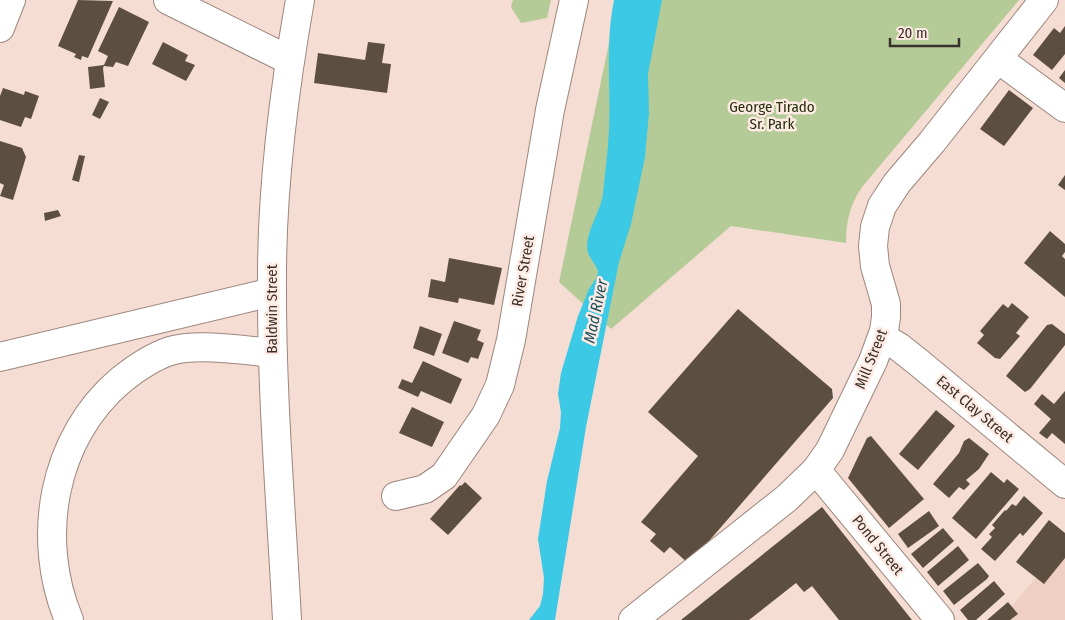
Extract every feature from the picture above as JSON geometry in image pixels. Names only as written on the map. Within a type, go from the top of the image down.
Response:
[{"type":"main road","points":[[0,28],[11,0]]},
{"type":"main road","points":[[168,0],[289,60]]},
{"type":"main road","name":"Baldwin Street","points":[[287,620],[272,353],[273,238],[277,164],[289,60],[300,0]]},
{"type":"main road","name":"River Street","points":[[396,496],[425,489],[444,476],[486,415],[500,385],[511,340],[550,110],[574,0]]},
{"type":"main road","name":"Mill Street","points":[[633,620],[787,498],[816,470],[830,450],[873,361],[882,337],[886,317],[886,304],[875,266],[873,246],[878,216],[897,183],[932,142],[1044,0]]},
{"type":"main road","points":[[998,58],[1065,108]]},
{"type":"main road","points":[[0,357],[272,292]]},
{"type":"main road","name":"East Clay Street","points":[[882,337],[918,362],[1065,484]]},
{"type":"main road","points":[[69,620],[55,574],[51,536],[52,518],[60,478],[66,460],[81,426],[90,412],[107,393],[129,374],[144,363],[169,352],[199,348],[272,353]]},
{"type":"main road","name":"Pond Street","points":[[816,470],[940,620]]},
{"type":"shaded area","points":[[1065,544],[1065,620],[1002,620],[1010,608]]},
{"type":"green space","points":[[513,0],[551,0],[547,18],[521,23],[511,7]]},
{"type":"green space","name":"George Tirado Sr. Park","points":[[618,0],[1019,0],[862,187],[854,200],[850,214],[846,243],[731,226],[611,329],[559,282]]},
{"type":"water","name":"Mad River","points":[[614,0],[662,0],[648,74],[649,113],[645,157],[631,224],[619,262],[586,427],[555,620],[529,620],[540,606],[543,594],[544,578],[538,539],[547,481],[560,428],[561,412],[558,394],[561,373],[578,316],[589,289],[597,277],[598,271],[588,253],[587,246],[590,231],[603,194],[609,130],[609,49]]},
{"type":"building","points":[[78,0],[113,1],[88,58],[82,56],[81,60],[74,57],[76,54],[58,46]]},
{"type":"building","points":[[119,7],[149,22],[128,66],[116,62],[113,67],[104,66],[105,87],[90,89],[88,67],[104,65],[108,56],[98,51]]},
{"type":"building","points":[[1065,26],[1065,54],[1052,70],[1033,55],[1054,28],[1060,33]]},
{"type":"building","points":[[163,42],[188,55],[185,61],[195,65],[186,81],[152,64]]},
{"type":"building","points":[[368,42],[385,44],[382,63],[391,64],[387,93],[314,83],[318,53],[365,60]]},
{"type":"building","points":[[1065,70],[1065,83],[1059,78]]},
{"type":"building","points":[[3,88],[24,95],[25,91],[39,96],[31,119],[25,117],[21,127],[0,120],[0,96]]},
{"type":"building","points":[[1009,90],[1033,108],[1004,146],[980,129]]},
{"type":"building","points":[[100,98],[109,102],[100,119],[92,115]]},
{"type":"building","points":[[0,141],[22,148],[26,157],[13,200],[0,196],[4,185],[0,183]]},
{"type":"building","points":[[79,155],[85,156],[79,182],[72,180]]},
{"type":"building","points":[[1065,175],[1065,190],[1058,185]]},
{"type":"building","points":[[58,210],[61,216],[45,221],[44,213]]},
{"type":"building","points":[[1050,231],[1065,244],[1065,252],[1062,256],[1065,259],[1065,297],[1024,263]]},
{"type":"building","points":[[449,258],[502,268],[494,305],[459,298],[458,303],[428,297],[431,279],[445,282]]},
{"type":"building","points":[[1012,303],[1029,317],[1016,333],[1020,336],[1000,359],[995,358],[977,343],[984,335],[980,331],[1003,304],[1008,308]]},
{"type":"building","points":[[738,309],[832,389],[833,398],[689,564],[670,547],[664,553],[650,541],[656,534],[641,522],[698,456],[648,412]]},
{"type":"building","points":[[454,321],[481,330],[477,340],[484,343],[478,359],[471,357],[468,363],[442,353]]},
{"type":"building","points":[[1052,324],[1065,334],[1065,345],[1030,389],[1025,392],[1006,376],[1047,325]]},
{"type":"building","points":[[420,326],[442,334],[434,356],[413,348]]},
{"type":"building","points":[[423,361],[462,379],[451,404],[421,391],[418,397],[398,388],[402,379],[412,383]]},
{"type":"building","points":[[1065,391],[1065,444],[1052,433],[1047,439],[1039,433],[1051,419],[1034,404],[1042,394],[1054,404]]},
{"type":"building","points":[[412,407],[444,422],[432,447],[399,433]]},
{"type":"building","points":[[936,410],[955,426],[918,470],[899,454]]},
{"type":"building","points":[[871,436],[924,499],[889,528],[848,478],[867,438]]},
{"type":"building","points":[[969,438],[989,454],[979,469],[966,480],[970,484],[964,490],[959,487],[949,498],[933,484],[959,453],[964,441]]},
{"type":"building","points":[[991,472],[1004,483],[1007,479],[1019,489],[976,539],[952,518]]},
{"type":"building","points":[[465,482],[482,498],[448,535],[430,519],[460,485]]},
{"type":"building","points":[[1024,496],[1043,513],[1023,536],[1020,533],[995,561],[981,549],[992,537],[989,534],[995,528],[992,525],[1005,510],[1012,504],[1016,506]]},
{"type":"building","points":[[822,507],[912,620],[839,620],[812,586],[804,592],[796,583],[749,620],[681,620]]},
{"type":"building","points":[[929,511],[939,526],[908,548],[898,534]]},
{"type":"building","points":[[1049,520],[1065,533],[1065,558],[1044,584],[1016,562]]},
{"type":"building","points":[[943,528],[954,541],[923,568],[911,554]]},
{"type":"building","points":[[958,546],[969,560],[938,586],[927,572]]},
{"type":"building","points":[[978,563],[989,576],[954,605],[943,591]]},
{"type":"building","points":[[994,581],[1005,594],[976,620],[968,620],[960,610]]},
{"type":"building","points":[[1008,602],[1018,614],[1010,620],[987,620]]}]
